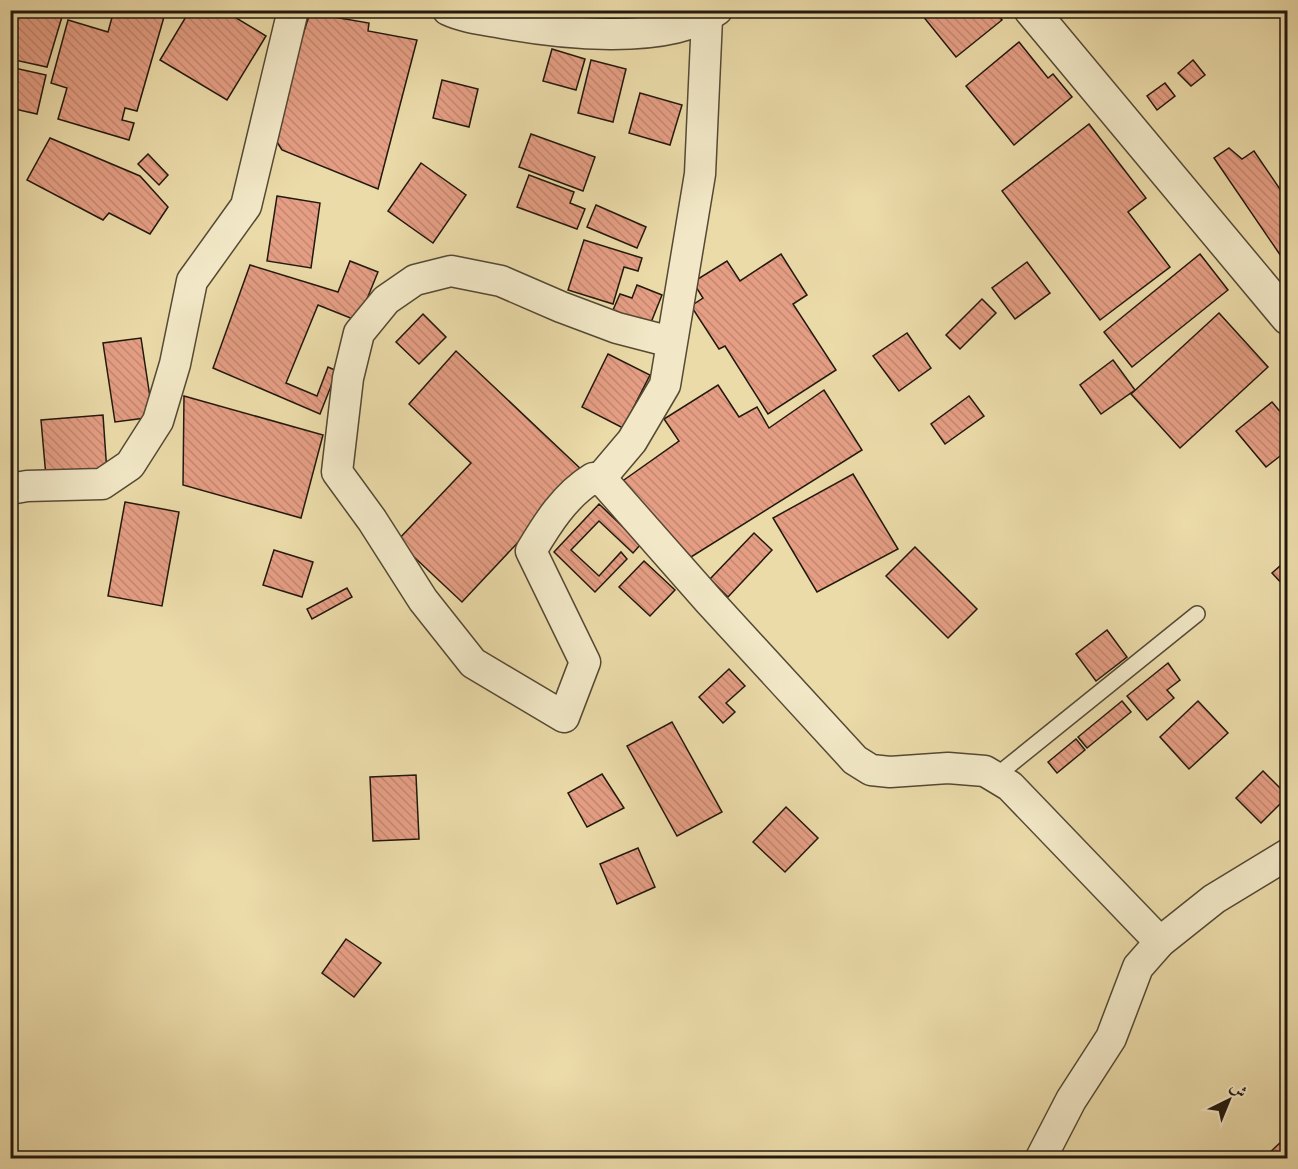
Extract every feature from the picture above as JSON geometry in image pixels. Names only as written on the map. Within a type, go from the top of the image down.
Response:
[{"type":"street","points":[[10,489],[27,486],[102,484],[130,465],[158,421],[175,364],[192,280],[246,206],[293,10]]},
{"type":"street","points":[[448,10],[459,15],[535,29],[603,34],[663,31],[712,14],[700,174],[665,385],[632,441],[599,480]]},
{"type":"street","points":[[1031,10],[1287,318]]},
{"type":"street","points":[[671,342],[617,328],[501,281],[451,271],[416,280],[386,300],[359,333],[348,378],[337,472],[372,520],[423,600],[473,663],[564,717],[585,662],[531,551],[545,527],[565,501],[593,478],[605,483],[709,601],[855,760],[871,770],[890,772],[948,768],[985,771],[996,776],[1010,786],[1160,942]]},
{"type":"street","points":[[1041,1158],[1071,1100],[1111,1038],[1138,967],[1160,942],[1214,899],[1287,854]]},
{"type":"lane","points":[[996,776],[1197,614]]},
{"type":"building","points":[[10,10],[64,10],[47,67],[10,59]]},
{"type":"building","points":[[79,10],[108,10],[106,16]]},
{"type":"building","points":[[114,10],[166,10],[137,111],[125,108],[122,120],[134,123],[129,140],[58,119],[67,88],[51,83],[68,20],[108,32]]},
{"type":"building","points":[[190,10],[223,10],[266,36],[227,100],[160,60]]},
{"type":"building","points":[[569,10],[642,10],[642,16],[569,11]]},
{"type":"building","points":[[918,10],[994,10],[1002,20],[956,57]]},
{"type":"building","points":[[310,13],[369,23],[368,31],[417,40],[378,189],[282,150],[275,139],[286,86]]},
{"type":"building","points":[[1019,42],[1048,78],[1053,74],[1072,97],[1014,145],[966,86]]},
{"type":"building","points":[[552,49],[585,59],[576,90],[543,81]]},
{"type":"building","points":[[591,60],[626,69],[613,122],[578,113]]},
{"type":"building","points":[[1193,60],[1205,75],[1191,86],[1178,73]]},
{"type":"building","points":[[10,67],[46,75],[37,114],[10,108]]},
{"type":"building","points":[[442,80],[478,89],[469,127],[433,118]]},
{"type":"building","points":[[1165,83],[1175,96],[1157,110],[1147,96]]},
{"type":"building","points":[[640,93],[682,105],[670,145],[629,133]]},
{"type":"building","points":[[1089,124],[1146,198],[1128,212],[1170,267],[1100,320],[1002,191]]},
{"type":"building","points":[[531,134],[595,157],[583,191],[519,167]]},
{"type":"building","points":[[50,138],[140,176],[168,207],[150,234],[109,213],[103,220],[27,180]]},
{"type":"building","points":[[1229,148],[1242,159],[1254,151],[1288,201],[1288,260],[1285,262],[1214,158]]},
{"type":"building","points":[[148,154],[168,175],[159,185],[138,164]]},
{"type":"building","points":[[10,157],[16,159],[10,174]]},
{"type":"building","points":[[421,163],[466,195],[433,243],[388,211]]},
{"type":"building","points":[[529,175],[574,192],[570,203],[585,209],[577,229],[517,207]]},
{"type":"building","points":[[277,196],[320,203],[311,268],[267,261]]},
{"type":"building","points":[[596,205],[646,227],[637,248],[587,227]]},
{"type":"building","points":[[584,240],[642,258],[638,271],[624,267],[613,304],[568,290]]},
{"type":"building","points":[[781,254],[807,295],[793,304],[836,370],[768,414],[725,346],[719,349],[691,306],[703,298],[693,282],[727,261],[740,281]]},
{"type":"building","points":[[1200,254],[1228,290],[1132,367],[1104,332]]},
{"type":"building","points":[[350,261],[378,272],[358,321],[318,305],[286,383],[317,396],[328,367],[337,371],[320,414],[213,368],[250,265],[338,292]]},
{"type":"building","points":[[1027,262],[1050,293],[1015,319],[992,288]]},
{"type":"building","points":[[637,285],[662,295],[650,325],[613,310],[620,294],[632,298]]},
{"type":"building","points":[[982,299],[996,313],[960,349],[946,335]]},
{"type":"building","points":[[1219,313],[1268,367],[1180,448],[1131,394]]},
{"type":"building","points":[[423,314],[446,337],[419,364],[396,342]]},
{"type":"building","points":[[907,333],[931,368],[899,391],[873,356]]},
{"type":"building","points":[[141,338],[153,417],[115,422],[103,343]]},
{"type":"building","points":[[456,351],[584,472],[462,602],[397,541],[471,463],[409,404]]},
{"type":"building","points":[[608,354],[650,375],[623,428],[582,407]]},
{"type":"building","points":[[1113,360],[1135,390],[1101,414],[1080,385]]},
{"type":"building","points":[[10,385],[12,385],[17,459],[10,460]]},
{"type":"building","points":[[718,385],[739,417],[757,407],[769,428],[824,390],[862,450],[683,562],[614,487],[679,441],[664,419]]},
{"type":"building","points":[[184,396],[323,435],[301,518],[183,485]]},
{"type":"building","points":[[969,396],[984,416],[945,444],[931,424]]},
{"type":"building","points":[[1272,402],[1288,421],[1288,450],[1266,467],[1236,431]]},
{"type":"building","points":[[103,415],[107,473],[46,477],[41,420]]},
{"type":"building","points":[[853,474],[898,549],[817,592],[773,518]]},
{"type":"building","points":[[125,502],[179,512],[162,606],[108,596]]},
{"type":"building","points":[[599,504],[641,544],[633,553],[599,521],[571,550],[599,576],[621,552],[627,559],[595,592],[554,552]]},
{"type":"building","points":[[754,533],[772,550],[728,597],[710,579]]},
{"type":"building","points":[[915,547],[977,609],[948,638],[886,576]]},
{"type":"building","points":[[274,550],[313,562],[302,597],[263,585]]},
{"type":"building","points":[[1288,559],[1288,590],[1272,573]]},
{"type":"building","points":[[644,561],[675,590],[650,616],[619,587]]},
{"type":"building","points":[[347,588],[352,597],[312,619],[307,609]]},
{"type":"building","points":[[1107,630],[1127,657],[1096,681],[1076,654]]},
{"type":"building","points":[[1168,663],[1180,680],[1167,690],[1174,698],[1147,720],[1127,696]]},
{"type":"building","points":[[729,669],[745,686],[726,703],[735,712],[723,723],[699,697]]},
{"type":"building","points":[[1122,701],[1131,712],[1087,748],[1078,737]]},
{"type":"building","points":[[1198,701],[1228,733],[1189,769],[1160,737]]},
{"type":"building","points":[[672,722],[722,812],[677,836],[627,746]]},
{"type":"building","points":[[1076,739],[1085,750],[1057,773],[1048,762]]},
{"type":"building","points":[[1263,771],[1288,796],[1261,823],[1236,798]]},
{"type":"building","points":[[602,774],[624,808],[587,827],[568,793]]},
{"type":"building","points":[[416,775],[419,839],[373,841],[370,777]]},
{"type":"building","points":[[786,807],[818,838],[785,872],[753,842]]},
{"type":"building","points":[[638,848],[655,887],[617,904],[600,864]]},
{"type":"building","points":[[346,939],[381,963],[354,997],[322,973]]},
{"type":"building","points":[[1284,1139],[1288,1143],[1288,1158],[1264,1158]]}]
